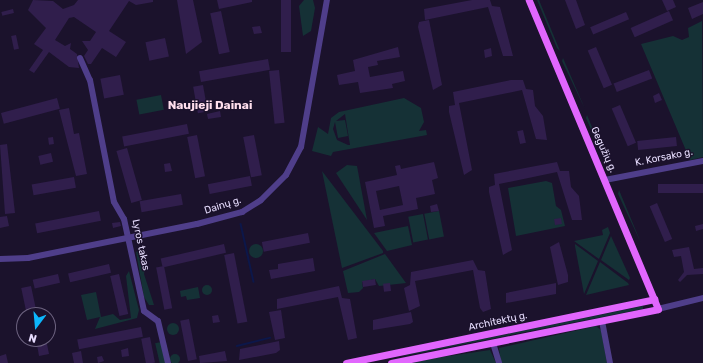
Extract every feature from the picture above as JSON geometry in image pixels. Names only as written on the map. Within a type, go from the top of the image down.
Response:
[{"type":"main road","name":"Gegužių g.","points":[[529,0],[606,180],[658,309]]},
{"type":"main road","name":"Architektų g.","points":[[346,363],[654,299]]},
{"type":"main road","name":"Architektų g.","points":[[391,363],[658,309]]},
{"type":"main road","points":[[398,352],[400,361]]},
{"type":"street","name":"Dainų g.","points":[[0,259],[20,260],[128,238],[242,212],[262,200],[286,175],[305,135],[327,0]]},
{"type":"street","name":"Lyros takas","points":[[80,58],[90,80],[114,202],[124,219],[144,311],[158,320],[168,363]]},
{"type":"street","name":"K. Korsako g.","points":[[606,180],[703,161]]},
{"type":"street","points":[[658,309],[703,298]]},
{"type":"street","points":[[602,320],[610,363]]},
{"type":"street","points":[[493,343],[499,363]]},
{"type":"green space","points":[[304,0],[313,0],[315,8],[311,31],[303,36],[299,6]]},
{"type":"green space","points":[[537,0],[539,0],[560,51],[557,48]]},
{"type":"green space","points":[[702,21],[703,157],[690,160],[641,44],[673,36],[682,40],[689,37],[688,28]]},
{"type":"green space","points":[[563,58],[585,109],[562,61]]},
{"type":"green space","points":[[161,95],[164,110],[139,114],[136,100]]},
{"type":"green space","points":[[404,98],[421,108],[424,122],[419,131],[426,130],[427,135],[333,152],[331,156],[312,151],[318,127],[328,134],[331,118],[339,112]],"holes":[[[345,114],[350,145],[337,140],[333,129],[335,122],[338,138],[348,136],[345,120],[336,121]]]},
{"type":"green space","points":[[587,115],[607,163],[606,164],[586,118]]},
{"type":"green space","points":[[347,165],[357,166],[367,220],[336,173]]},
{"type":"green space","points":[[322,171],[383,251],[383,253],[342,268]]},
{"type":"green space","points":[[546,181],[552,183],[556,206],[561,210],[565,226],[516,236],[508,188]]},
{"type":"green space","points":[[619,190],[641,243],[618,194]]},
{"type":"green space","points":[[439,211],[444,237],[429,239],[424,214]]},
{"type":"green space","points":[[423,214],[428,240],[413,242],[408,217]]},
{"type":"green space","points":[[408,226],[412,245],[387,251],[374,233]]},
{"type":"green space","points":[[608,227],[610,233],[599,259],[574,241],[603,235],[602,230]]},
{"type":"green space","points":[[611,236],[630,278],[629,280],[601,260]]},
{"type":"green space","points":[[256,244],[261,246],[263,251],[261,256],[256,258],[251,256],[249,251],[251,246]]},
{"type":"green space","points":[[575,244],[598,261],[584,294],[575,246]]},
{"type":"green space","points":[[140,250],[147,256],[144,274],[154,305],[149,305],[144,297],[136,252]]},
{"type":"green space","points":[[385,254],[406,283],[379,286],[375,279],[362,282],[363,288],[359,292],[348,293],[343,271]]},
{"type":"green space","points":[[600,262],[628,283],[629,285],[586,295]]},
{"type":"green space","points":[[129,271],[139,310],[137,318],[95,329],[100,317],[87,320],[81,295],[96,292],[101,317],[113,314],[120,320],[131,318],[126,276]]},
{"type":"green space","points":[[205,285],[209,285],[211,286],[211,294],[205,295],[202,292],[202,288]]},
{"type":"green space","points":[[198,287],[200,298],[187,300],[186,296],[181,297],[180,291]]},
{"type":"green space","points":[[643,306],[643,309],[404,356],[405,355]]},
{"type":"green space","points":[[175,323],[178,324],[178,334],[171,335],[168,334],[167,327],[168,324]]},
{"type":"green space","points":[[596,326],[601,330],[607,363],[501,363],[499,348]]},
{"type":"green space","points":[[161,342],[166,363],[160,363],[155,343]]},
{"type":"green space","points":[[490,350],[496,363],[412,363],[435,358]]},
{"type":"green space","points":[[173,354],[177,354],[179,355],[179,363],[173,364],[170,361],[170,357]]},
{"type":"building","points":[[33,0],[53,1],[63,9],[74,5],[78,0],[153,0],[153,2],[136,5],[129,1],[109,31],[126,42],[116,57],[102,48],[91,64],[88,64],[84,56],[88,50],[82,41],[90,41],[96,32],[74,17],[69,18],[55,40],[65,46],[71,43],[70,49],[77,54],[79,68],[69,67],[49,52],[34,73],[29,70],[43,50],[34,44],[46,28],[28,10]]},
{"type":"building","points":[[177,0],[193,0],[202,42],[186,54]]},
{"type":"building","points":[[217,0],[252,0],[252,2],[219,9]]},
{"type":"building","points":[[281,0],[291,0],[291,52],[281,52]]},
{"type":"building","points":[[472,0],[490,0],[492,6],[500,7],[513,56],[503,56],[488,7],[425,20],[424,9]]},
{"type":"building","points":[[565,0],[576,0],[585,25],[576,29]]},
{"type":"building","points":[[662,0],[673,0],[676,7],[667,11]]},
{"type":"building","points":[[703,2],[703,14],[692,19],[688,8]]},
{"type":"building","points":[[13,9],[14,13],[2,16],[1,12]]},
{"type":"building","points":[[221,11],[230,52],[219,54],[210,13]]},
{"type":"building","points":[[669,11],[673,20],[635,37],[631,28]]},
{"type":"building","points":[[626,12],[629,19],[593,35],[590,27]]},
{"type":"building","points":[[429,20],[442,85],[433,90],[418,27],[419,22]]},
{"type":"building","points":[[260,26],[262,33],[254,34],[252,27]]},
{"type":"building","points":[[16,35],[19,49],[14,50],[11,36]]},
{"type":"building","points":[[165,38],[169,57],[149,61],[145,42]]},
{"type":"building","points":[[398,47],[400,57],[377,61],[378,65],[368,67],[370,77],[403,71],[405,81],[392,84],[393,88],[360,93],[358,82],[339,85],[337,75],[355,71],[353,60]]},
{"type":"building","points":[[596,47],[612,85],[604,88],[588,51]]},
{"type":"building","points":[[491,48],[492,56],[485,58],[484,50]]},
{"type":"building","points":[[268,59],[270,70],[201,82],[199,71]]},
{"type":"building","points":[[279,70],[285,123],[275,124],[269,71]]},
{"type":"building","points":[[649,70],[652,78],[617,92],[614,84]]},
{"type":"building","points":[[120,75],[124,95],[104,98],[100,79]]},
{"type":"building","points":[[511,80],[523,80],[526,89],[533,90],[535,106],[543,116],[547,140],[536,139],[522,90],[459,103],[472,170],[464,175],[449,112],[449,106],[455,105],[453,92]]},
{"type":"building","points":[[203,85],[208,112],[198,113],[193,87]]},
{"type":"building","points":[[659,93],[662,100],[655,103],[653,96]]},
{"type":"building","points":[[57,98],[60,109],[4,124],[1,113]]},
{"type":"building","points":[[620,105],[636,143],[628,146],[612,109]]},
{"type":"building","points":[[69,108],[74,134],[79,133],[87,174],[76,176],[59,110]]},
{"type":"building","points":[[220,111],[221,117],[208,119],[207,114]]},
{"type":"building","points":[[187,124],[189,134],[124,146],[122,137]]},
{"type":"building","points":[[523,130],[526,143],[520,144],[517,131]]},
{"type":"building","points":[[197,135],[205,176],[195,178],[187,137]]},
{"type":"building","points":[[254,135],[262,175],[251,177],[243,137]]},
{"type":"building","points":[[53,137],[54,144],[49,145],[48,138]]},
{"type":"building","points":[[676,137],[677,146],[638,150],[637,141]]},
{"type":"building","points":[[7,144],[15,213],[5,214],[0,145]]},
{"type":"building","points":[[127,148],[142,200],[131,203],[116,151]]},
{"type":"building","points":[[51,153],[53,162],[40,165],[38,156]]},
{"type":"building","points":[[434,162],[438,178],[432,180],[435,194],[416,198],[418,209],[383,216],[385,226],[374,228],[365,182],[397,175],[395,166],[400,165],[401,169]],"holes":[[[399,186],[403,205],[380,210],[376,191]]]},
{"type":"building","points":[[557,162],[560,171],[569,171],[571,187],[579,196],[582,220],[572,220],[557,172],[499,184],[512,250],[503,255],[489,192],[489,187],[495,185],[494,174]]},
{"type":"building","points":[[170,163],[172,171],[165,172],[164,164]]},
{"type":"building","points":[[250,176],[252,186],[210,194],[208,184]]},
{"type":"building","points":[[74,177],[76,188],[34,195],[32,184]]},
{"type":"building","points":[[658,184],[703,184],[703,193],[658,193]]},
{"type":"building","points":[[181,194],[183,205],[142,212],[140,201]]},
{"type":"building","points":[[657,203],[672,239],[665,242],[650,206]]},
{"type":"building","points":[[437,204],[439,211],[431,212],[430,206]]},
{"type":"building","points":[[99,211],[101,221],[37,233],[35,223]]},
{"type":"building","points":[[7,216],[9,226],[0,228],[0,217]]},
{"type":"building","points":[[561,218],[562,224],[555,225],[554,219]]},
{"type":"building","points":[[120,222],[121,226],[113,228],[112,223]]},
{"type":"building","points":[[703,224],[703,229],[696,231],[695,226]]},
{"type":"building","points":[[308,233],[310,243],[264,252],[262,242]]},
{"type":"building","points":[[559,242],[568,275],[568,282],[558,285],[550,247]]},
{"type":"building","points":[[224,244],[226,253],[163,267],[161,259]]},
{"type":"building","points":[[689,247],[694,269],[703,268],[703,274],[687,275],[680,282],[678,280],[684,272],[681,256],[674,257],[672,250]]},
{"type":"building","points":[[234,253],[247,322],[238,324],[224,255]]},
{"type":"building","points":[[313,258],[315,271],[271,279],[269,270],[278,269],[278,264]]},
{"type":"building","points":[[473,260],[478,270],[485,271],[491,309],[483,312],[480,308],[473,270],[415,281],[420,306],[409,311],[404,288],[410,285],[411,272]]},
{"type":"building","points":[[109,264],[111,273],[70,282],[68,273]]},
{"type":"building","points":[[164,266],[172,308],[164,310],[156,268]]},
{"type":"building","points":[[58,274],[60,283],[35,289],[33,280]]},
{"type":"building","points":[[119,274],[128,314],[119,316],[110,276]]},
{"type":"building","points":[[375,279],[376,285],[363,287],[362,281]]},
{"type":"building","points":[[390,283],[391,291],[384,292],[383,284]]},
{"type":"building","points":[[556,283],[556,294],[506,303],[506,293]]},
{"type":"building","points":[[31,286],[35,307],[25,307],[21,288]]},
{"type":"building","points":[[339,286],[342,298],[350,299],[357,338],[348,340],[338,297],[277,309],[277,299]]},
{"type":"building","points":[[281,310],[285,338],[275,340],[269,312]]},
{"type":"building","points":[[411,312],[413,322],[410,324],[373,330],[373,320]]},
{"type":"building","points":[[218,315],[220,322],[213,323],[212,316]]},
{"type":"building","points":[[189,319],[197,359],[188,361],[180,321]]},
{"type":"building","points":[[141,327],[143,337],[79,349],[77,339]]},
{"type":"building","points":[[150,337],[155,363],[146,363],[141,339]]},
{"type":"building","points":[[279,341],[280,350],[276,353],[239,360],[240,349]]},
{"type":"building","points":[[37,347],[48,347],[49,354],[39,356]]},
{"type":"building","points":[[128,348],[129,356],[122,357],[121,350]]},
{"type":"building","points":[[81,351],[83,363],[74,363],[72,353]]},
{"type":"building","points":[[225,351],[227,361],[200,363],[199,356]]},
{"type":"building","points":[[6,354],[8,363],[0,363],[0,356]]},
{"type":"building","points":[[102,356],[104,361],[98,363],[97,357]]},
{"type":"waterway","points":[[241,224],[254,282]]},
{"type":"waterway","points":[[237,346],[270,338]]},
{"type":"district","name":"Naujieji Dainai","points":[[210,106]]}]
